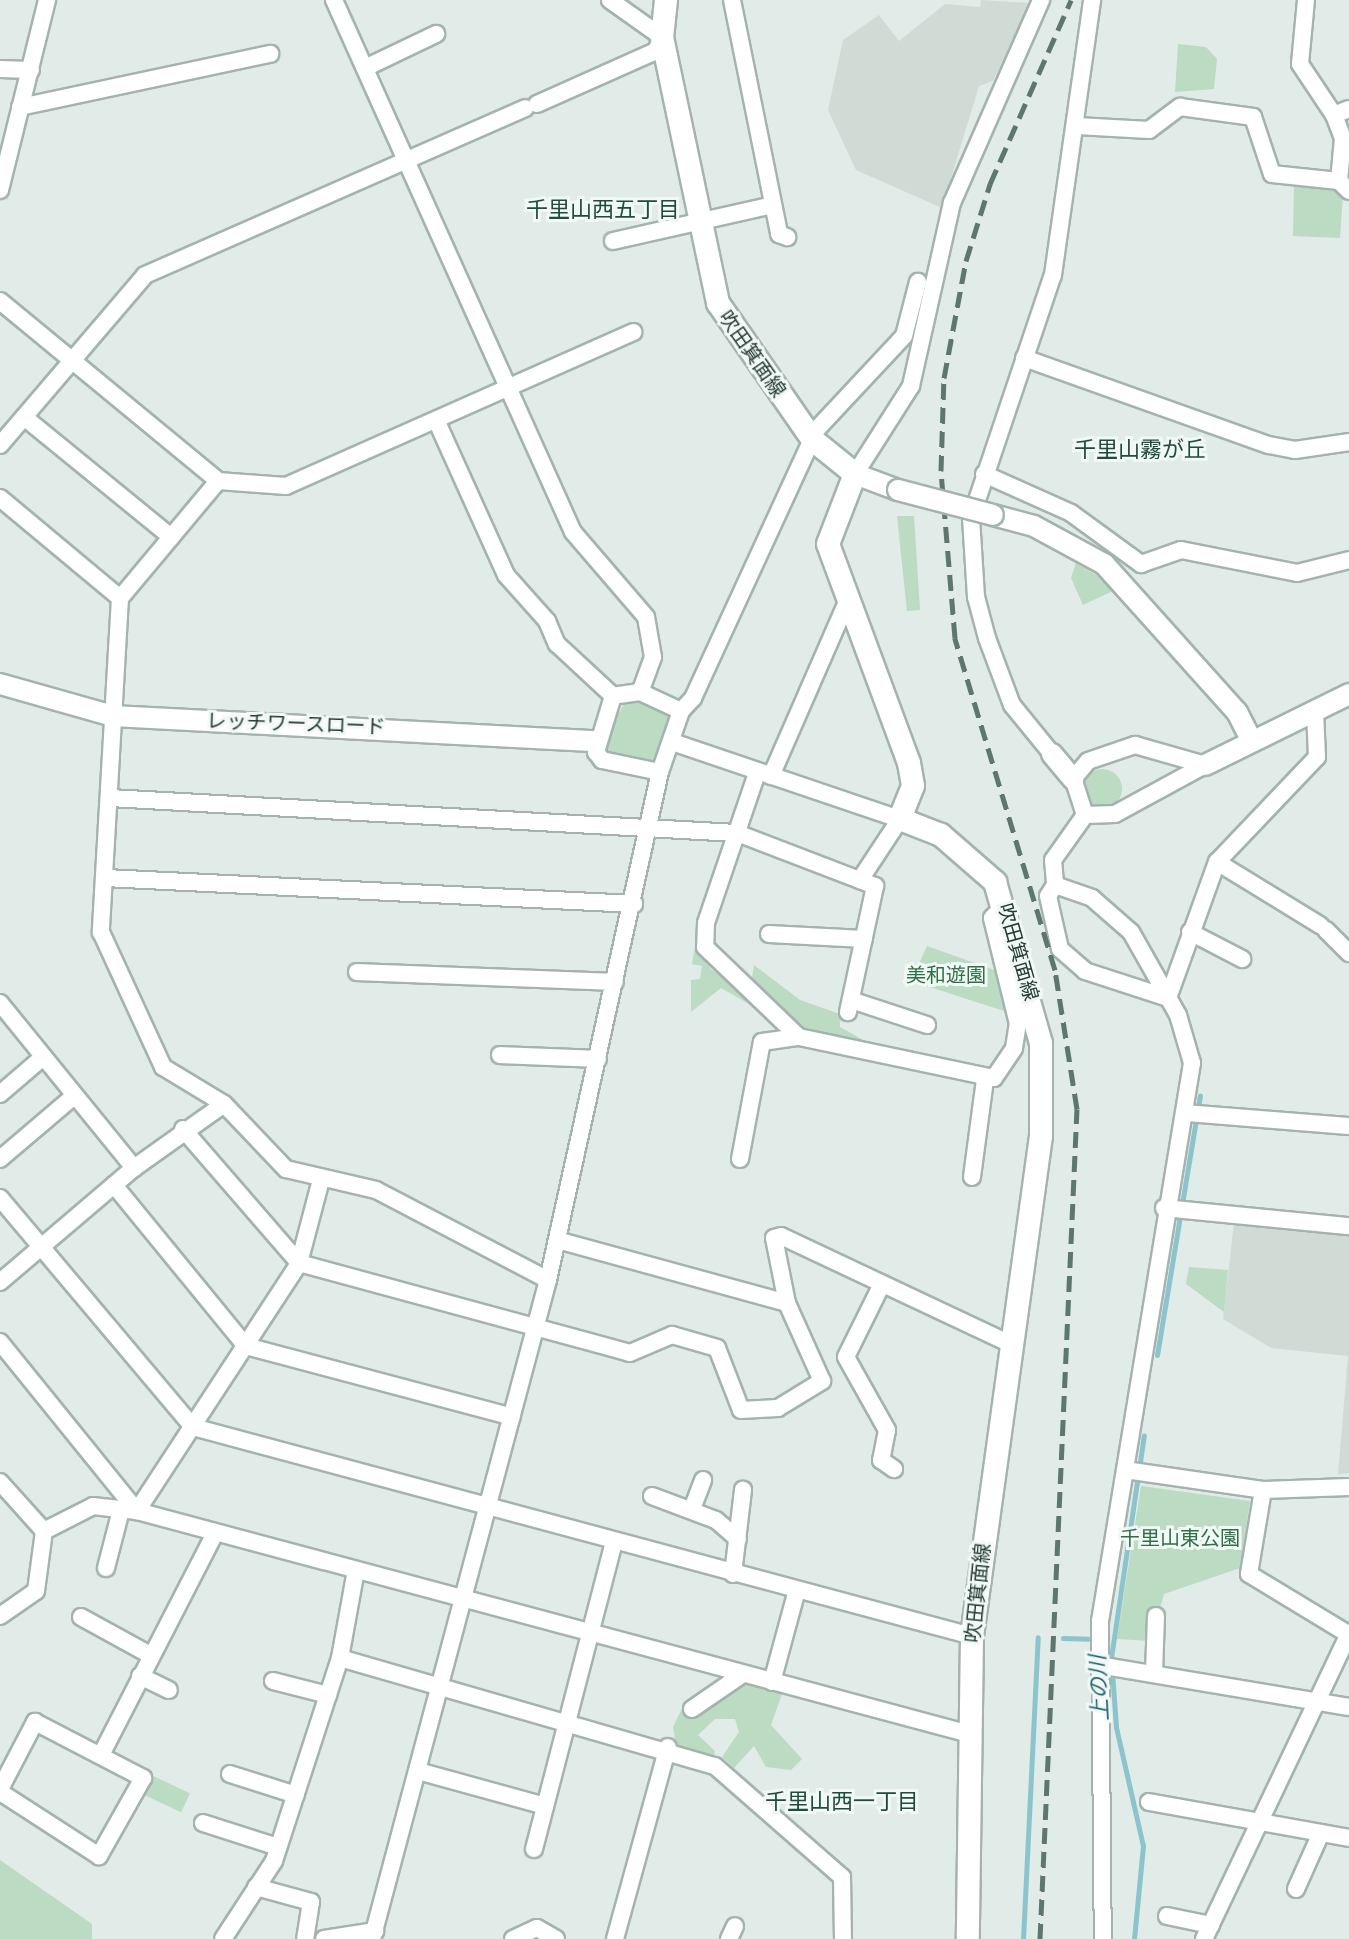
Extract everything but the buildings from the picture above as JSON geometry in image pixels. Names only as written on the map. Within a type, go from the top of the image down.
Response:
[{"type":"main road","name":"吹田箕面線","points":[[666,0],[662,37],[700,222],[725,319],[813,440],[855,474]]},
{"type":"main road","points":[[855,474],[828,544],[909,763],[913,786],[900,819]]},
{"type":"main road","name":"吹田箕面線","points":[[900,819],[941,835],[981,865],[1005,905],[1034,1005],[1043,1080],[1041,1136],[1008,1343],[972,1636],[968,1939]]},
{"type":"street","points":[[0,190],[3,164],[31,70],[47,0]]},
{"type":"street","points":[[334,0],[573,532],[650,627],[653,657],[640,692]]},
{"type":"street","points":[[0,445],[145,275],[656,51],[662,37],[610,0]]},
{"type":"street","points":[[732,0],[779,234],[787,237]]},
{"type":"street","points":[[1041,0],[952,203],[911,386],[855,474],[898,490],[1034,526],[1104,564],[1237,712],[1250,738]]},
{"type":"street","points":[[1085,815],[1073,779],[1012,705],[976,597],[971,518],[1053,275],[1077,126],[1084,18],[1092,0]]},
{"type":"street","points":[[1077,126],[1149,130],[1180,107],[1253,117],[1272,174],[1344,186],[1341,112],[1300,64],[1306,0]]},
{"type":"street","points":[[365,68],[436,34]]},
{"type":"street","points":[[20,107],[270,54]]},
{"type":"street","points":[[0,69],[31,70]]},
{"type":"street","points":[[613,241],[773,205]]},
{"type":"street","points":[[324,1939],[373,1935],[548,1280],[652,828],[660,772],[675,743],[681,711],[813,440],[904,336],[918,282]]},
{"type":"street","points":[[0,301],[218,481],[299,484],[633,332]]},
{"type":"street","points":[[1024,358],[1269,445],[1295,450],[1349,442]]},
{"type":"street","points":[[24,417],[171,537]]},
{"type":"street","points":[[437,422],[506,575],[547,621],[557,644],[613,696]]},
{"type":"street","points":[[984,474],[1071,513],[1141,564],[1181,550],[1297,573],[1349,560]]},
{"type":"street","points":[[218,481],[120,598],[101,932],[163,1067],[224,1104],[286,1169],[321,1180],[376,1190],[548,1280]]},
{"type":"street","points":[[0,498],[120,598]]},
{"type":"street","points":[[799,1037],[705,947],[737,833],[847,602]]},
{"type":"street","name":"レッチワースロード","points":[[0,684],[113,716],[595,741]]},
{"type":"street","points":[[613,696],[640,692],[681,711]]},
{"type":"street","points":[[1085,815],[1115,814],[1250,738],[1349,694]]},
{"type":"street","points":[[613,696],[595,741],[602,760],[660,772]]},
{"type":"street","points":[[1168,998],[1217,862],[1317,757],[1315,711]]},
{"type":"street","points":[[675,743],[900,819],[860,880]]},
{"type":"street","points":[[1073,779],[1088,761],[1135,745],[1205,765]]},
{"type":"street","points":[[110,798],[737,833],[875,886],[849,1006],[927,1025]]},
{"type":"street","points":[[1085,815],[1053,860],[1055,885],[1048,896],[1060,949],[1085,971],[1168,998]]},
{"type":"street","points":[[1217,862],[1323,927],[1349,953]]},
{"type":"street","points":[[105,878],[634,904]]},
{"type":"street","points":[[1055,885],[1115,914],[1168,998],[1191,1052],[1194,1113],[1175,1209],[1107,1666],[1103,1939]]},
{"type":"street","points":[[740,1159],[762,1042],[799,1037],[985,1080],[994,1078],[1014,1048],[1018,1024],[992,918],[1005,905]]},
{"type":"street","points":[[1190,932],[1242,959]]},
{"type":"street","points":[[769,934],[864,939]]},
{"type":"street","points":[[357,972],[615,982]]},
{"type":"street","points":[[0,1003],[134,1168]]},
{"type":"street","points":[[500,1055],[598,1059]]},
{"type":"street","points":[[0,1094],[43,1057]]},
{"type":"street","points":[[972,1177],[985,1080]]},
{"type":"street","points":[[0,1159],[74,1096]]},
{"type":"street","points":[[0,1282],[183,1129],[224,1104]]},
{"type":"street","points":[[1194,1113],[1349,1126]]},
{"type":"street","points":[[183,1129],[299,1263],[630,1353],[672,1335],[717,1348],[734,1403],[741,1410],[778,1408],[822,1381],[787,1303],[774,1238],[781,1236],[1008,1343]]},
{"type":"street","points":[[106,1568],[129,1510],[193,1427],[299,1263],[321,1180]]},
{"type":"street","points":[[114,1185],[246,1346],[512,1417]]},
{"type":"street","points":[[0,1198],[193,1427],[972,1636]]},
{"type":"street","points":[[1175,1209],[1349,1226]]},
{"type":"street","points":[[557,1240],[787,1303]]},
{"type":"street","points":[[882,1284],[846,1357],[887,1430],[881,1460],[894,1469]]},
{"type":"street","points":[[0,1342],[129,1510]]},
{"type":"street","points":[[1134,1471],[1263,1490],[1349,1487]]},
{"type":"street","points":[[692,1509],[703,1480]]},
{"type":"street","points":[[0,1482],[44,1531],[36,1591],[0,1616]]},
{"type":"street","points":[[733,1574],[743,1490]]},
{"type":"street","points":[[1167,1916],[1208,1932],[1348,1634],[1249,1574],[1263,1490]]},
{"type":"street","points":[[652,1496],[692,1509],[738,1539]]},
{"type":"street","points":[[44,1531],[93,1506],[129,1510],[970,1734]]},
{"type":"street","points":[[101,1755],[214,1535]]},
{"type":"street","points":[[534,1849],[614,1541]]},
{"type":"street","points":[[223,1939],[278,1847],[340,1658],[356,1570]]},
{"type":"street","points":[[772,1682],[797,1590]]},
{"type":"street","points":[[1154,1673],[1156,1616]]},
{"type":"street","points":[[81,1617],[150,1655]]},
{"type":"street","points":[[340,1658],[668,1747],[732,1777],[842,1877],[843,1939]]},
{"type":"street","points":[[1107,1666],[1349,1707]]},
{"type":"street","points":[[692,1709],[743,1674]]},
{"type":"street","points":[[140,1676],[169,1690]]},
{"type":"street","points":[[273,1681],[328,1695]]},
{"type":"street","points":[[35,1722],[101,1755],[143,1778],[99,1856],[0,1790],[35,1722]]},
{"type":"street","points":[[615,1939],[668,1747]]},
{"type":"street","points":[[418,1771],[545,1806]]},
{"type":"street","points":[[230,1774],[296,1795]]},
{"type":"street","points":[[1149,1802],[1349,1838]]},
{"type":"street","points":[[203,1823],[278,1847]]},
{"type":"street","points":[[1296,1889],[1321,1833]]},
{"type":"street","points":[[256,1887],[311,1902],[305,1939]]},
{"type":"street","points":[[513,1939],[537,1928],[556,1939]]},
{"type":"shaded area","points":[[981,0],[1030,3],[993,81],[979,86],[942,208],[856,170],[828,110],[843,40],[879,15],[899,41],[945,4],[980,7]]},
{"type":"shaded area","points":[[1234,1223],[1349,1233],[1349,1473],[1338,1474],[1348,1356],[1271,1348],[1223,1319]]},
{"type":"green space","points":[[1178,44],[1206,47],[1217,59],[1214,89],[1175,92]]},
{"type":"green space","points":[[1294,183],[1343,193],[1340,238],[1293,236]]},
{"type":"green space","points":[[897,516],[914,516],[920,610],[907,611]]},
{"type":"green space","points":[[1076,563],[1115,590],[1083,605],[1071,578]]},
{"type":"green space","points":[[625,702],[656,704],[669,718],[655,762],[598,751]]},
{"type":"green space","points":[[1102,769],[1116,775],[1122,789],[1116,803],[1102,809],[1088,803],[1082,789],[1088,775]]},
{"type":"green space","points":[[697,934],[710,968],[772,1017],[721,988],[691,1012],[691,980],[700,979],[702,966],[692,964]]},
{"type":"green space","name":"美和遊園","points":[[927,946],[997,971],[1007,1012],[911,981]]},
{"type":"green space","points":[[754,965],[800,1000],[840,1014],[840,1027],[883,1051],[803,1031],[752,978]]},
{"type":"green space","points":[[1189,1267],[1228,1270],[1224,1312],[1186,1284]]},
{"type":"green space","name":"千里山東公園","points":[[1141,1486],[1250,1501],[1240,1568],[1164,1594],[1151,1641],[1117,1639]]},
{"type":"green space","points":[[732,1675],[760,1675],[782,1694],[771,1725],[802,1759],[791,1770],[766,1767],[754,1746],[734,1768],[722,1757],[739,1732],[735,1719],[715,1719],[698,1735],[715,1751],[713,1762],[676,1745],[673,1727],[684,1704]]},
{"type":"green space","points":[[151,1775],[190,1793],[181,1812],[142,1794]]},
{"type":"green space","points":[[0,1860],[92,1924],[92,1939],[0,1939]]},
{"type":"waterway","name":"上の川","points":[[1157,1355],[1200,1096]]},
{"type":"waterway","name":"上の川","points":[[1134,1939],[1143,1846],[1116,1727],[1111,1658],[1144,1435]]},
{"type":"waterway","points":[[1023,1939],[1038,1637]]},
{"type":"waterway","points":[[1063,1638],[1088,1639]]},
{"type":"railway","points":[[1040,1939],[1077,1109],[1055,970],[955,638],[941,471],[944,378],[966,261],[990,184],[1071,0]]},
{"type":"district","name":"千里山西五丁目","points":[[603,210]]},
{"type":"district","name":"千里山霧が丘","points":[[1140,450]]},
{"type":"district","name":"千里山西一丁目","points":[[842,1802]]}]
